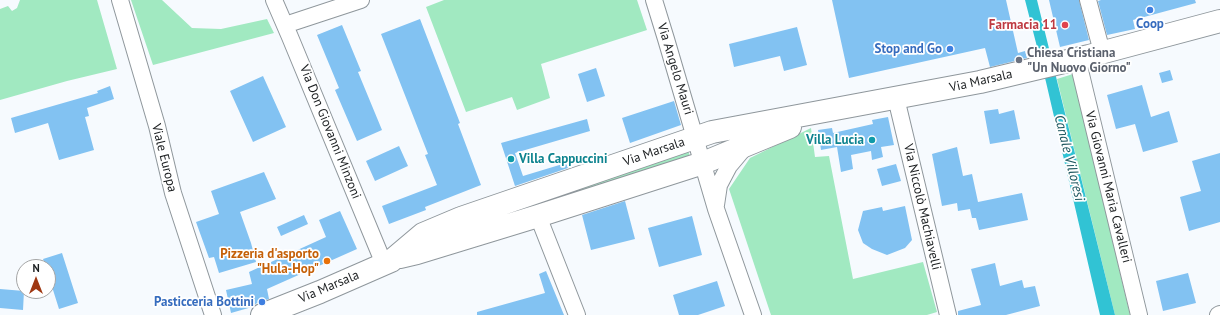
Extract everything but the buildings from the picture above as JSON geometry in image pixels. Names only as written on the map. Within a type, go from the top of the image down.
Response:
[{"type":"street","name":"Viale Europa","points":[[120,0],[157,126],[173,193],[213,315]]},
{"type":"street","name":"Via Don Giovanni Minzoni","points":[[274,0],[390,261]]},
{"type":"street","points":[[285,25],[361,0]]},
{"type":"street","name":"Via Angelo Mauri","points":[[654,0],[716,209],[754,315]]},
{"type":"street","points":[[1088,0],[1102,52]]},
{"type":"street","name":"Via Marsala","points":[[390,261],[423,234],[455,221],[712,132],[980,82],[1102,52],[1220,20]]},
{"type":"street","name":"Via Giovanni Maria Cavalleri","points":[[1077,58],[1139,315]]},
{"type":"street","name":"Via Niccolò Machiavelli","points":[[896,98],[948,315]]},
{"type":"street","name":"Via Marsala","points":[[262,315],[320,292],[390,261],[538,216],[703,163],[834,110]]},
{"type":"street","points":[[716,209],[719,185],[729,166],[748,144]]},
{"type":"street","points":[[538,216],[577,315]]},
{"type":"green space","points":[[20,0],[97,0],[117,69],[67,81],[0,100],[0,9],[8,6],[12,11],[17,8]]},
{"type":"green space","points":[[131,0],[162,0],[192,28],[221,29],[267,19],[274,33],[153,65]]},
{"type":"green space","points":[[444,0],[637,0],[647,30],[541,64],[550,98],[517,110],[512,97],[466,112],[426,7]]},
{"type":"green space","points":[[1073,74],[1130,315],[1115,315],[1057,79]]},
{"type":"green space","points":[[811,128],[815,157],[829,156],[853,279],[923,262],[937,312],[927,315],[771,315],[729,189],[750,158]]},
{"type":"green space","points":[[687,147],[691,160],[456,232]]},
{"type":"water","name":"Canale Villoresi","points":[[1025,0],[1037,0],[1115,315],[1100,315],[1046,82]]},
{"type":"place","name":"Coop","points":[[1150,10]]},
{"type":"place","name":"Farmacia 11","points":[[1065,25]]},
{"type":"place","name":"Stop and Go","points":[[950,49]]},
{"type":"place","name":"Chiesa Cristiana \"Un Nuovo Giorno\"","points":[[1019,60]]},
{"type":"place","name":"Villa Lucia","points":[[872,140]]},
{"type":"place","name":"Villa Cappuccini","points":[[511,159]]},
{"type":"place","name":"Pizzeria d'asporto \"Hula-Hop\"","points":[[327,261]]},
{"type":"place","name":"Pasticceria Bottini","points":[[262,302]]}]
